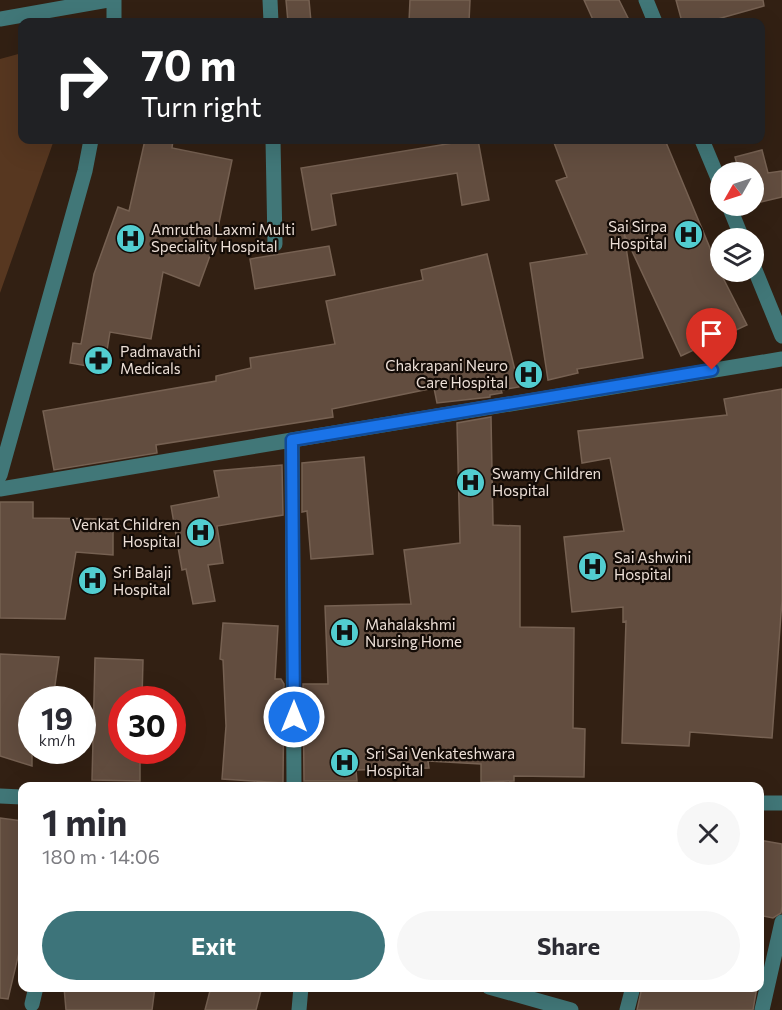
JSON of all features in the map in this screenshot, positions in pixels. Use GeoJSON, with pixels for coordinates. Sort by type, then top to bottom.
{"type":"FeatureCollection","features":[{"type":"Feature","properties":{"kind":"street"},"geometry":{"type":"LineString","coordinates":[[0,19],[108,0]]}},
{"type":"Feature","properties":{"kind":"street"},"geometry":{"type":"LineString","coordinates":[[114,0],[114,18]]}},
{"type":"Feature","properties":{"kind":"street"},"geometry":{"type":"LineString","coordinates":[[270,0],[271,18]]}},
{"type":"Feature","properties":{"kind":"street"},"geometry":{"type":"LineString","coordinates":[[646,0],[653,18]]}},
{"type":"Feature","properties":{"kind":"street"},"geometry":{"type":"LineString","coordinates":[[0,475],[85,171],[90,144]]}},
{"type":"Feature","properties":{"kind":"street"},"geometry":{"type":"LineString","coordinates":[[273,144],[275,244]]}},
{"type":"Feature","properties":{"kind":"street"},"geometry":{"type":"LineString","coordinates":[[704,144],[711,162]]}},
{"type":"Feature","properties":{"kind":"street"},"geometry":{"type":"LineString","coordinates":[[760,282],[782,336]]}},
{"type":"Feature","properties":{"kind":"street"},"geometry":{"type":"LineString","coordinates":[[0,489],[782,359]]}},
{"type":"Feature","properties":{"kind":"street"},"geometry":{"type":"LineString","coordinates":[[292,440],[294,782]]}},
{"type":"Feature","properties":{"kind":"street"},"geometry":{"type":"LineString","coordinates":[[0,796],[18,797]]}},
{"type":"Feature","properties":{"kind":"street"},"geometry":{"type":"LineString","coordinates":[[764,802],[782,803]]}},
{"type":"Feature","properties":{"kind":"street"},"geometry":{"type":"LineString","coordinates":[[762,1010],[782,922]]}},
{"type":"Feature","properties":{"kind":"street"},"geometry":{"type":"LineString","coordinates":[[32,1004],[35,992]]}},
{"type":"Feature","properties":{"kind":"street"},"geometry":{"type":"LineString","coordinates":[[299,1010],[301,992]]}},
{"type":"Feature","properties":{"kind":"street"},"geometry":{"type":"LineString","coordinates":[[507,992],[571,1010]]}},
{"type":"Feature","properties":{"kind":"street"},"geometry":{"type":"LineString","coordinates":[[627,1010],[632,992]]}},
{"type":"Feature","properties":{"kind":"shaded area"},"geometry":{"type":"Polygon","coordinates":[[[18,54],[18,144],[53,144],[0,293],[0,59],[18,54]]]}},
{"type":"Feature","properties":{"kind":"building"},"geometry":{"type":"Polygon","coordinates":[[[286,0],[309,0],[311,18],[288,18],[286,0]]]}},
{"type":"Feature","properties":{"kind":"building"},"geometry":{"type":"Polygon","coordinates":[[[410,0],[470,0],[469,18],[409,18],[410,0]]]}},
{"type":"Feature","properties":{"kind":"building"},"geometry":{"type":"Polygon","coordinates":[[[584,0],[619,0],[628,18],[592,18],[584,0]]]}},
{"type":"Feature","properties":{"kind":"building"},"geometry":{"type":"Polygon","coordinates":[[[676,0],[763,0],[764,6],[721,18],[681,18],[676,0]]]}},
{"type":"Feature","properties":{"kind":"building"},"geometry":{"type":"Polygon","coordinates":[[[144,144],[172,144],[172,148],[232,160],[215,242],[199,286],[163,272],[151,339],[110,332],[104,369],[70,363],[73,343],[81,344],[94,274],[118,207],[129,211],[144,144]]]}},
{"type":"Feature","properties":{"kind":"building"},"geometry":{"type":"Polygon","coordinates":[[[447,144],[479,144],[489,200],[462,205],[457,173],[331,194],[336,225],[312,230],[301,168],[447,144]]]}},
{"type":"Feature","properties":{"kind":"building"},"geometry":{"type":"Polygon","coordinates":[[[555,144],[667,144],[710,248],[710,282],[725,282],[747,325],[681,356],[624,234],[643,358],[577,369],[578,373],[548,380],[530,263],[587,254],[556,181],[567,177],[555,144]]]}},
{"type":"Feature","properties":{"kind":"building"},"geometry":{"type":"Polygon","coordinates":[[[762,150],[768,173],[782,171],[782,197],[764,201],[764,162],[736,162],[735,157],[762,150]]]}},
{"type":"Feature","properties":{"kind":"building"},"geometry":{"type":"Polygon","coordinates":[[[329,246],[335,275],[255,289],[250,259],[329,246]]]}},
{"type":"Feature","properties":{"kind":"building"},"geometry":{"type":"Polygon","coordinates":[[[487,254],[519,387],[501,390],[502,393],[490,395],[490,397],[437,403],[434,388],[332,409],[333,417],[156,445],[157,453],[54,470],[43,411],[216,381],[216,376],[251,368],[250,358],[335,344],[326,301],[423,280],[421,270],[487,254]]]}},
{"type":"Feature","properties":{"kind":"building"},"geometry":{"type":"Polygon","coordinates":[[[782,389],[782,600],[772,738],[690,732],[689,746],[622,743],[626,621],[623,622],[623,607],[572,612],[564,537],[624,531],[610,458],[582,463],[578,431],[727,415],[724,399],[782,389]]]}},
{"type":"Feature","properties":{"kind":"building"},"geometry":{"type":"Polygon","coordinates":[[[491,417],[493,525],[520,526],[520,627],[574,628],[573,728],[585,729],[584,777],[514,776],[514,781],[481,782],[481,764],[428,761],[429,768],[356,770],[357,781],[304,781],[303,684],[328,684],[325,606],[411,604],[404,550],[460,543],[457,423],[491,417]]]}},
{"type":"Feature","properties":{"kind":"building"},"geometry":{"type":"Polygon","coordinates":[[[364,457],[373,554],[311,559],[307,511],[302,512],[302,463],[364,457]]]}},
{"type":"Feature","properties":{"kind":"building"},"geometry":{"type":"Polygon","coordinates":[[[282,465],[283,515],[217,526],[223,563],[208,565],[215,601],[193,604],[186,569],[182,570],[171,506],[219,497],[214,471],[282,465]]]}},
{"type":"Feature","properties":{"kind":"building"},"geometry":{"type":"Polygon","coordinates":[[[0,502],[33,502],[33,518],[113,519],[113,555],[76,552],[65,619],[0,618],[0,502]]]}},
{"type":"Feature","properties":{"kind":"building"},"geometry":{"type":"Polygon","coordinates":[[[223,623],[278,626],[275,679],[281,679],[284,684],[283,782],[222,779],[226,726],[223,660],[220,659],[223,623]]]}},
{"type":"Feature","properties":{"kind":"building"},"geometry":{"type":"Polygon","coordinates":[[[0,654],[59,657],[55,686],[18,686],[18,762],[0,756],[0,654]]]}},
{"type":"Feature","properties":{"kind":"building"},"geometry":{"type":"Polygon","coordinates":[[[95,658],[143,660],[142,686],[108,686],[108,764],[140,764],[140,781],[92,780],[92,764],[96,764],[95,658]]]}},
{"type":"Feature","properties":{"kind":"building"},"geometry":{"type":"Polygon","coordinates":[[[0,818],[18,820],[18,957],[8,999],[0,998],[0,818]]]}},
{"type":"Feature","properties":{"kind":"building"},"geometry":{"type":"Polygon","coordinates":[[[764,841],[782,844],[782,906],[781,913],[773,918],[764,916],[764,841]]]}},
{"type":"Feature","properties":{"kind":"building"},"geometry":{"type":"Polygon","coordinates":[[[64,992],[154,992],[152,1010],[66,1010],[64,992]]]}},
{"type":"Feature","properties":{"kind":"building"},"geometry":{"type":"Polygon","coordinates":[[[210,992],[261,992],[256,1010],[205,1010],[210,992]]]}},
{"type":"Feature","properties":{"kind":"building"},"geometry":{"type":"Polygon","coordinates":[[[641,992],[756,992],[753,1010],[637,1010],[641,992]]]}},
{"type":"Feature","properties":{"kind":"place","name":"Sai Sirpa Hospital"},"geometry":{"type":"Point","coordinates":[688,235]}},
{"type":"Feature","properties":{"kind":"place","name":"Amrutha Laxmi Multi Speciality Hospital"},"geometry":{"type":"Point","coordinates":[130,238]}},
{"type":"Feature","properties":{"kind":"place","name":"Padmavathi Medicals"},"geometry":{"type":"Point","coordinates":[99,360]}},
{"type":"Feature","properties":{"kind":"place","name":"Chakrapani Neuro Care Hospital"},"geometry":{"type":"Point","coordinates":[529,374]}},
{"type":"Feature","properties":{"kind":"place","name":"Swamy Children Hospital"},"geometry":{"type":"Point","coordinates":[471,482]}},
{"type":"Feature","properties":{"kind":"place","name":"Venkat Children Hospital"},"geometry":{"type":"Point","coordinates":[201,533]}},
{"type":"Feature","properties":{"kind":"place","name":"Sai Ashwini Hospital"},"geometry":{"type":"Point","coordinates":[593,566]}},
{"type":"Feature","properties":{"kind":"place","name":"Sri Balaji Hospital"},"geometry":{"type":"Point","coordinates":[92,581]}},
{"type":"Feature","properties":{"kind":"place","name":"Mahalakshmi Nursing Home"},"geometry":{"type":"Point","coordinates":[344,633]}},
{"type":"Feature","properties":{"kind":"place","name":"Sri Sai Venkateshwara Hospital"},"geometry":{"type":"Point","coordinates":[345,762]}},
{"type":"Feature","properties":{"kind":"route"},"geometry":{"type":"LineString","coordinates":[[294,717],[292,440],[712,370]]}}]}
